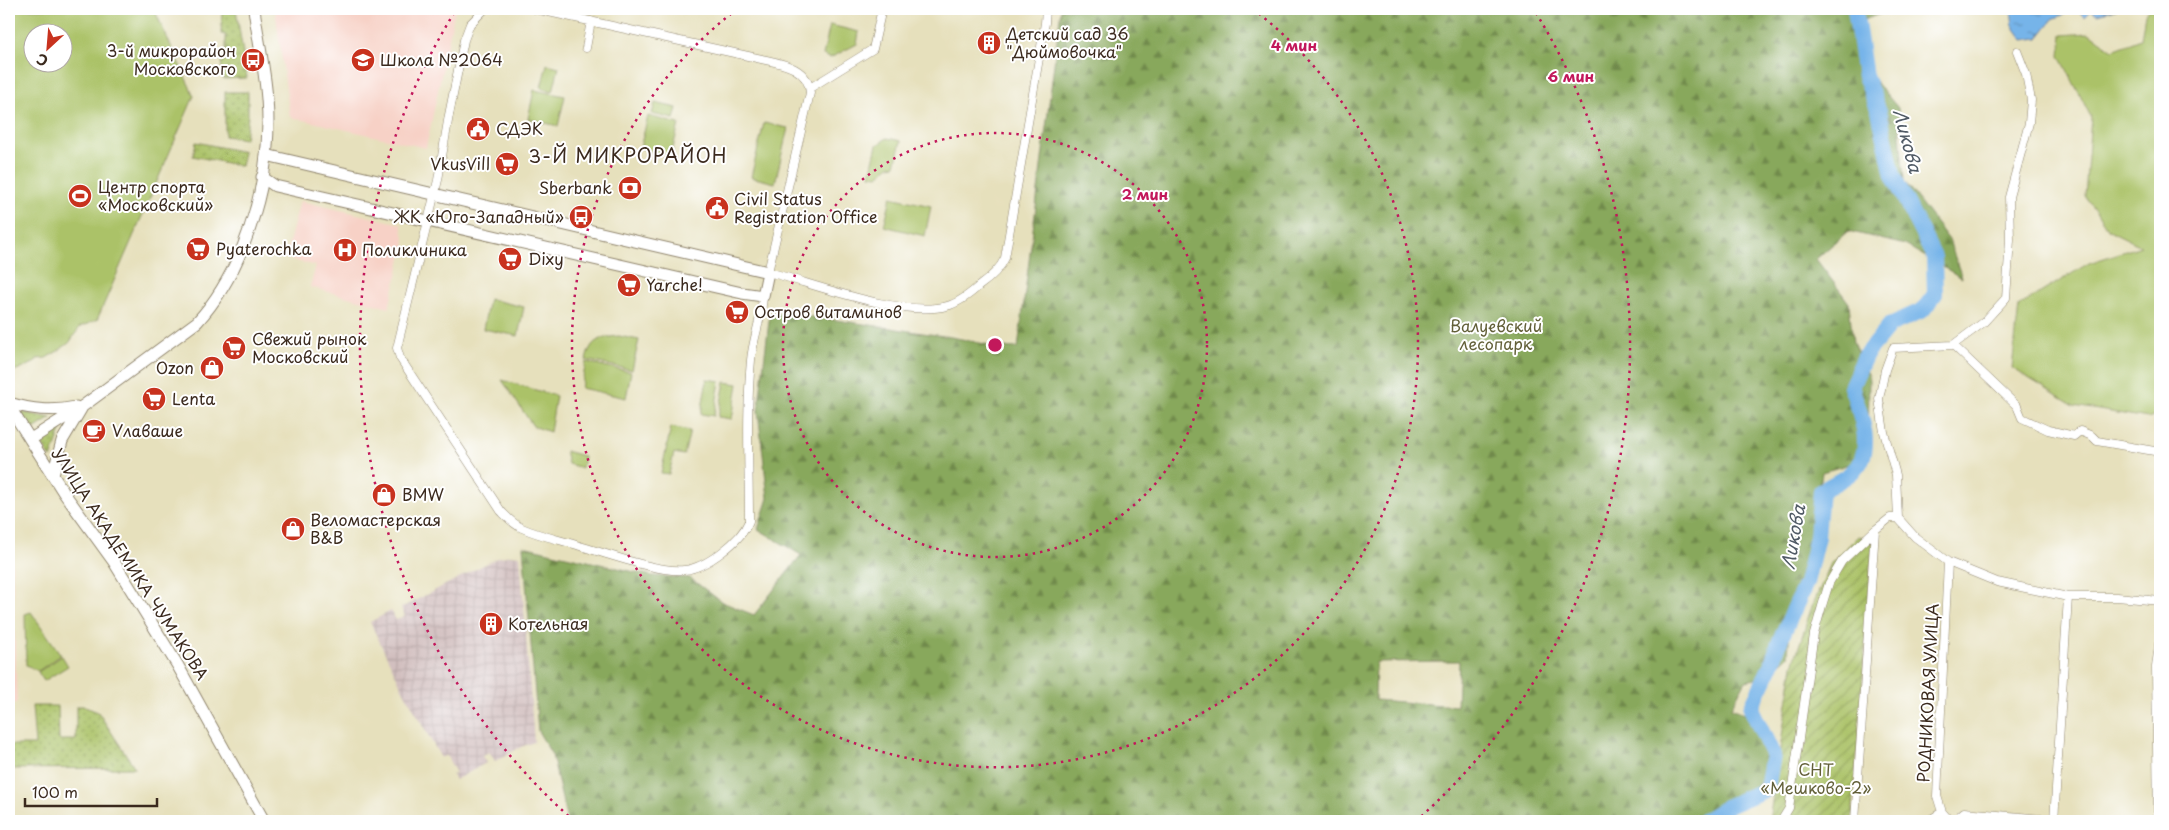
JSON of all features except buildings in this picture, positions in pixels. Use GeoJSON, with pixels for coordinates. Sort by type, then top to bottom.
{"type":"FeatureCollection","features":[{"type":"Feature","properties":{"kind":"street"},"geometry":{"type":"LineString","coordinates":[[31,439],[83,406],[197,322],[211,307],[228,281],[239,259],[249,230],[266,155],[267,104],[254,9]]}},
{"type":"Feature","properties":{"kind":"street"},"geometry":{"type":"LineString","coordinates":[[484,9],[470,24],[464,40],[448,115],[438,180],[401,328],[397,348],[398,353],[493,500],[513,523],[520,528],[662,568],[687,570],[709,561],[742,534],[749,521],[747,405],[752,348],[762,313],[768,272],[810,88],[802,74],[786,64],[535,9]]}},
{"type":"Feature","properties":{"kind":"street"},"geometry":{"type":"LineString","coordinates":[[810,88],[873,49],[881,9]]}},
{"type":"Feature","properties":{"kind":"street"},"geometry":{"type":"LineString","coordinates":[[266,155],[768,272],[838,292],[900,306],[926,309],[947,306],[974,293],[997,270],[1007,253],[1011,216],[1046,9]]}},
{"type":"Feature","properties":{"kind":"street"},"geometry":{"type":"LineString","coordinates":[[586,48],[591,21]]}},
{"type":"Feature","properties":{"kind":"street"},"geometry":{"type":"LineString","coordinates":[[2017,51],[2026,74],[2031,100],[2029,123],[2009,197],[2010,240],[2006,298],[1984,322],[1953,345],[1893,348],[1885,370],[1879,399],[1884,432],[1896,475],[1898,518],[1915,537],[1948,562],[1997,582],[2068,597],[2117,597],[2160,601]]}},
{"type":"Feature","properties":{"kind":"street"},"geometry":{"type":"LineString","coordinates":[[262,177],[275,186],[733,291],[763,296]]}},
{"type":"Feature","properties":{"kind":"street"},"geometry":{"type":"LineString","coordinates":[[1953,345],[2016,406],[2022,418],[2048,430],[2074,436],[2080,431],[2098,441],[2160,452]]}},
{"type":"Feature","properties":{"kind":"street"},"geometry":{"type":"LineString","coordinates":[[9,404],[35,410],[52,411],[83,406]]}},
{"type":"Feature","properties":{"kind":"street","name":"УЛИЦА АКАДЕМИКА ЧУМАКОВА"},"geometry":{"type":"LineString","coordinates":[[9,404],[53,475],[114,562],[178,666],[264,821]]}},
{"type":"Feature","properties":{"kind":"street"},"geometry":{"type":"LineString","coordinates":[[53,475],[62,440],[83,406]]}},
{"type":"Feature","properties":{"kind":"street"},"geometry":{"type":"LineString","coordinates":[[1781,821],[1789,808],[1814,634],[1827,591],[1842,561],[1890,518],[1898,518]]}},
{"type":"Feature","properties":{"kind":"street"},"geometry":{"type":"LineString","coordinates":[[1854,821],[1875,530]]}},
{"type":"Feature","properties":{"kind":"street","name":"РОДНИКОВАЯ УЛИЦА"},"geometry":{"type":"LineString","coordinates":[[1942,812],[1937,796],[1948,562]]}},
{"type":"Feature","properties":{"kind":"street"},"geometry":{"type":"LineString","coordinates":[[1957,821],[1957,818],[1964,812],[2054,821],[2068,597]]}},
{"type":"Feature","properties":{"kind":"street"},"geometry":{"type":"LineString","coordinates":[[2158,821],[2156,667],[2160,637]]}},
{"type":"Feature","properties":{"kind":"street"},"geometry":{"type":"LineString","coordinates":[[1928,821],[1942,812],[1950,821]]}},
{"type":"Feature","properties":{"kind":"shaded area","name":"Школа №2064"},"geometry":{"type":"Polygon","coordinates":[[[275,9],[455,9],[426,148],[290,117],[275,9]]]}},
{"type":"Feature","properties":{"kind":"shaded area","name":"Поликлиника"},"geometry":{"type":"Polygon","coordinates":[[[300,201],[401,224],[405,242],[389,308],[310,287],[316,266],[285,258],[300,201]]]}},
{"type":"Feature","properties":{"kind":"shaded area"},"geometry":{"type":"Polygon","coordinates":[[[9,481],[17,702],[9,706],[9,481]]]}},
{"type":"Feature","properties":{"kind":"shaded area"},"geometry":{"type":"Polygon","coordinates":[[[510,555],[520,556],[534,742],[495,761],[489,752],[482,756],[486,763],[455,780],[452,775],[456,773],[446,755],[441,758],[402,688],[370,622],[391,611],[396,620],[405,616],[401,608],[497,558],[510,555]]]}},
{"type":"Feature","properties":{"kind":"green space","name":"Центр спорта «Московский»"},"geometry":{"type":"Polygon","coordinates":[[[9,9],[154,9],[194,96],[97,320],[80,327],[69,343],[46,358],[37,359],[34,363],[9,373],[9,9]]]}},
{"type":"Feature","properties":{"kind":"green space"},"geometry":{"type":"Polygon","coordinates":[[[222,9],[236,9],[247,78],[223,79],[221,61],[226,60],[226,35],[221,34],[222,9]]]}},
{"type":"Feature","properties":{"kind":"green space","name":"Валуевский лесопарк"},"geometry":{"type":"Polygon","coordinates":[[[1061,9],[1895,9],[1854,23],[1861,64],[1898,108],[1904,181],[1949,240],[1962,278],[1905,245],[1848,231],[1816,259],[1849,303],[1853,343],[1869,376],[1868,459],[1822,472],[1811,555],[1791,612],[1788,656],[1764,677],[1746,681],[1731,708],[1761,719],[1777,760],[1748,796],[1719,821],[567,821],[552,755],[538,731],[523,546],[652,576],[690,578],[722,602],[754,615],[801,555],[758,529],[768,498],[758,411],[770,313],[838,320],[951,337],[993,346],[1018,348],[1061,9]],[[1459,661],[1376,662],[1375,700],[1457,706],[1459,661]]]}},
{"type":"Feature","properties":{"kind":"green space"},"geometry":{"type":"Polygon","coordinates":[[[2149,9],[2160,9],[2160,413],[2148,418],[2074,406],[2012,368],[2019,306],[2089,263],[2141,246],[2109,230],[2085,196],[2091,117],[2060,56],[2062,35],[2089,33],[2113,50],[2141,39],[2145,14],[2149,9]]]}},
{"type":"Feature","properties":{"kind":"green space"},"geometry":{"type":"Polygon","coordinates":[[[830,25],[859,32],[857,44],[830,58],[823,55],[830,25]]]}},
{"type":"Feature","properties":{"kind":"green space"},"geometry":{"type":"Polygon","coordinates":[[[547,64],[559,67],[553,91],[541,88],[547,64]]]}},
{"type":"Feature","properties":{"kind":"green space"},"geometry":{"type":"Polygon","coordinates":[[[534,90],[565,96],[558,126],[528,119],[534,90]]]}},
{"type":"Feature","properties":{"kind":"green space"},"geometry":{"type":"Polygon","coordinates":[[[225,92],[248,92],[248,116],[245,139],[225,136],[225,92]]]}},
{"type":"Feature","properties":{"kind":"green space"},"geometry":{"type":"Polygon","coordinates":[[[655,103],[677,108],[674,119],[652,114],[655,103]]]}},
{"type":"Feature","properties":{"kind":"green space"},"geometry":{"type":"Polygon","coordinates":[[[648,116],[679,124],[671,156],[640,148],[648,116]]]}},
{"type":"Feature","properties":{"kind":"green space"},"geometry":{"type":"Polygon","coordinates":[[[764,123],[788,128],[775,183],[751,177],[764,123]]]}},
{"type":"Feature","properties":{"kind":"green space"},"geometry":{"type":"Polygon","coordinates":[[[887,138],[901,141],[895,165],[889,166],[878,176],[870,175],[877,145],[887,138]]]}},
{"type":"Feature","properties":{"kind":"green space"},"geometry":{"type":"Polygon","coordinates":[[[196,142],[244,152],[241,166],[193,156],[196,142]]]}},
{"type":"Feature","properties":{"kind":"green space"},"geometry":{"type":"Polygon","coordinates":[[[891,197],[931,206],[925,236],[884,226],[891,197]]]}},
{"type":"Feature","properties":{"kind":"green space"},"geometry":{"type":"Polygon","coordinates":[[[489,299],[524,307],[518,336],[483,329],[489,299]]]}},
{"type":"Feature","properties":{"kind":"green space"},"geometry":{"type":"Polygon","coordinates":[[[619,336],[639,340],[632,370],[586,360],[590,348],[597,341],[619,336]]]}},
{"type":"Feature","properties":{"kind":"green space"},"geometry":{"type":"Polygon","coordinates":[[[586,362],[631,372],[626,398],[581,388],[586,362]]]}},
{"type":"Feature","properties":{"kind":"green space"},"geometry":{"type":"Polygon","coordinates":[[[707,379],[720,381],[714,416],[701,414],[707,379]]]}},
{"type":"Feature","properties":{"kind":"green space"},"geometry":{"type":"Polygon","coordinates":[[[502,380],[556,396],[550,432],[533,426],[502,380]]]}},
{"type":"Feature","properties":{"kind":"green space"},"geometry":{"type":"Polygon","coordinates":[[[725,382],[738,384],[732,419],[718,417],[725,382]]]}},
{"type":"Feature","properties":{"kind":"green space"},"geometry":{"type":"Polygon","coordinates":[[[20,412],[51,418],[32,430],[20,412]]]}},
{"type":"Feature","properties":{"kind":"green space"},"geometry":{"type":"Polygon","coordinates":[[[671,427],[690,431],[684,455],[674,453],[669,474],[661,473],[671,427]]]}},
{"type":"Feature","properties":{"kind":"green space"},"geometry":{"type":"Polygon","coordinates":[[[62,428],[51,458],[41,443],[62,428]]]}},
{"type":"Feature","properties":{"kind":"green space"},"geometry":{"type":"Polygon","coordinates":[[[565,451],[584,456],[582,468],[568,464],[565,451]]]}},
{"type":"Feature","properties":{"kind":"green space","name":"СНТ «Мешково-2»"},"geometry":{"type":"Polygon","coordinates":[[[1858,536],[1873,541],[1852,821],[1769,821],[1793,665],[1811,609],[1831,563],[1858,536]]]}},
{"type":"Feature","properties":{"kind":"green space"},"geometry":{"type":"Polygon","coordinates":[[[31,612],[61,655],[38,671],[26,665],[25,614],[31,612]]]}},
{"type":"Feature","properties":{"kind":"green space"},"geometry":{"type":"Polygon","coordinates":[[[62,656],[68,666],[44,681],[38,672],[62,656]]]}},
{"type":"Feature","properties":{"kind":"green space"},"geometry":{"type":"Polygon","coordinates":[[[32,706],[58,706],[59,740],[76,740],[76,706],[83,706],[98,712],[135,768],[9,769],[9,745],[35,745],[32,706]]]}},
{"type":"Feature","properties":{"kind":"water"},"geometry":{"type":"Polygon","coordinates":[[[2011,9],[2077,9],[2053,19],[2038,38],[2023,40],[2013,26],[2011,9]]]}},
{"type":"Feature","properties":{"kind":"water"},"geometry":{"type":"Polygon","coordinates":[[[2077,9],[2116,9],[2097,14],[2091,10],[2084,17],[2077,9]]]}},
{"type":"Feature","properties":{"kind":"waterway","name":"Ликова"},"geometry":{"type":"LineString","coordinates":[[1704,821],[1728,806],[1767,789],[1773,755],[1751,708],[1806,583],[1817,537],[1821,491],[1852,472],[1860,464],[1864,454],[1865,443],[1862,420],[1851,387],[1866,354],[1890,325],[1923,310],[1935,294],[1934,257],[1893,175],[1879,111],[1865,76],[1855,9]]}},
{"type":"Feature","properties":{"kind":"place","name":"Детский сад 36 \"Дюймовочка\""},"geometry":{"type":"Point","coordinates":[989,43]}},
{"type":"Feature","properties":{"kind":"place","name":"3-й микрорайон Московского"},"geometry":{"type":"Point","coordinates":[253,60]}},
{"type":"Feature","properties":{"kind":"place","name":"Школа №2064"},"geometry":{"type":"Point","coordinates":[363,60]}},
{"type":"Feature","properties":{"kind":"place","name":"СДЭК"},"geometry":{"type":"Point","coordinates":[478,129]}},
{"type":"Feature","properties":{"kind":"place","name":"VkusVill"},"geometry":{"type":"Point","coordinates":[507,164]}},
{"type":"Feature","properties":{"kind":"place","name":"Sberbank"},"geometry":{"type":"Point","coordinates":[630,188]}},
{"type":"Feature","properties":{"kind":"place","name":"Центр спорта «Московский»"},"geometry":{"type":"Point","coordinates":[80,196]}},
{"type":"Feature","properties":{"kind":"place","name":"Civil Status Registration Office"},"geometry":{"type":"Point","coordinates":[717,208]}},
{"type":"Feature","properties":{"kind":"place","name":"ЖК «Юго-Западный»"},"geometry":{"type":"Point","coordinates":[581,217]}},
{"type":"Feature","properties":{"kind":"place","name":"Pyaterochka"},"geometry":{"type":"Point","coordinates":[198,249]}},
{"type":"Feature","properties":{"kind":"place","name":"Поликлиника"},"geometry":{"type":"Point","coordinates":[345,250]}},
{"type":"Feature","properties":{"kind":"place","name":"Dixy"},"geometry":{"type":"Point","coordinates":[510,259]}},
{"type":"Feature","properties":{"kind":"place","name":"Yarche!"},"geometry":{"type":"Point","coordinates":[629,285]}},
{"type":"Feature","properties":{"kind":"place","name":"Остров витаминов"},"geometry":{"type":"Point","coordinates":[737,312]}},
{"type":"Feature","properties":{"kind":"place","name":"Свежий рынок Московский"},"geometry":{"type":"Point","coordinates":[234,348]}},
{"type":"Feature","properties":{"kind":"place","name":"Ozon"},"geometry":{"type":"Point","coordinates":[212,368]}},
{"type":"Feature","properties":{"kind":"place","name":"Lenta"},"geometry":{"type":"Point","coordinates":[154,399]}},
{"type":"Feature","properties":{"kind":"place","name":"Vлаваше"},"geometry":{"type":"Point","coordinates":[94,431]}},
{"type":"Feature","properties":{"kind":"place","name":"BMW"},"geometry":{"type":"Point","coordinates":[384,495]}},
{"type":"Feature","properties":{"kind":"place","name":"Веломастерская B&B"},"geometry":{"type":"Point","coordinates":[293,529]}},
{"type":"Feature","properties":{"kind":"place","name":"Котельная"},"geometry":{"type":"Point","coordinates":[491,624]}},
{"type":"Feature","properties":{"kind":"district","name":"3-Й МИКРОРАЙОН"},"geometry":{"type":"Point","coordinates":[628,156]}}]}
